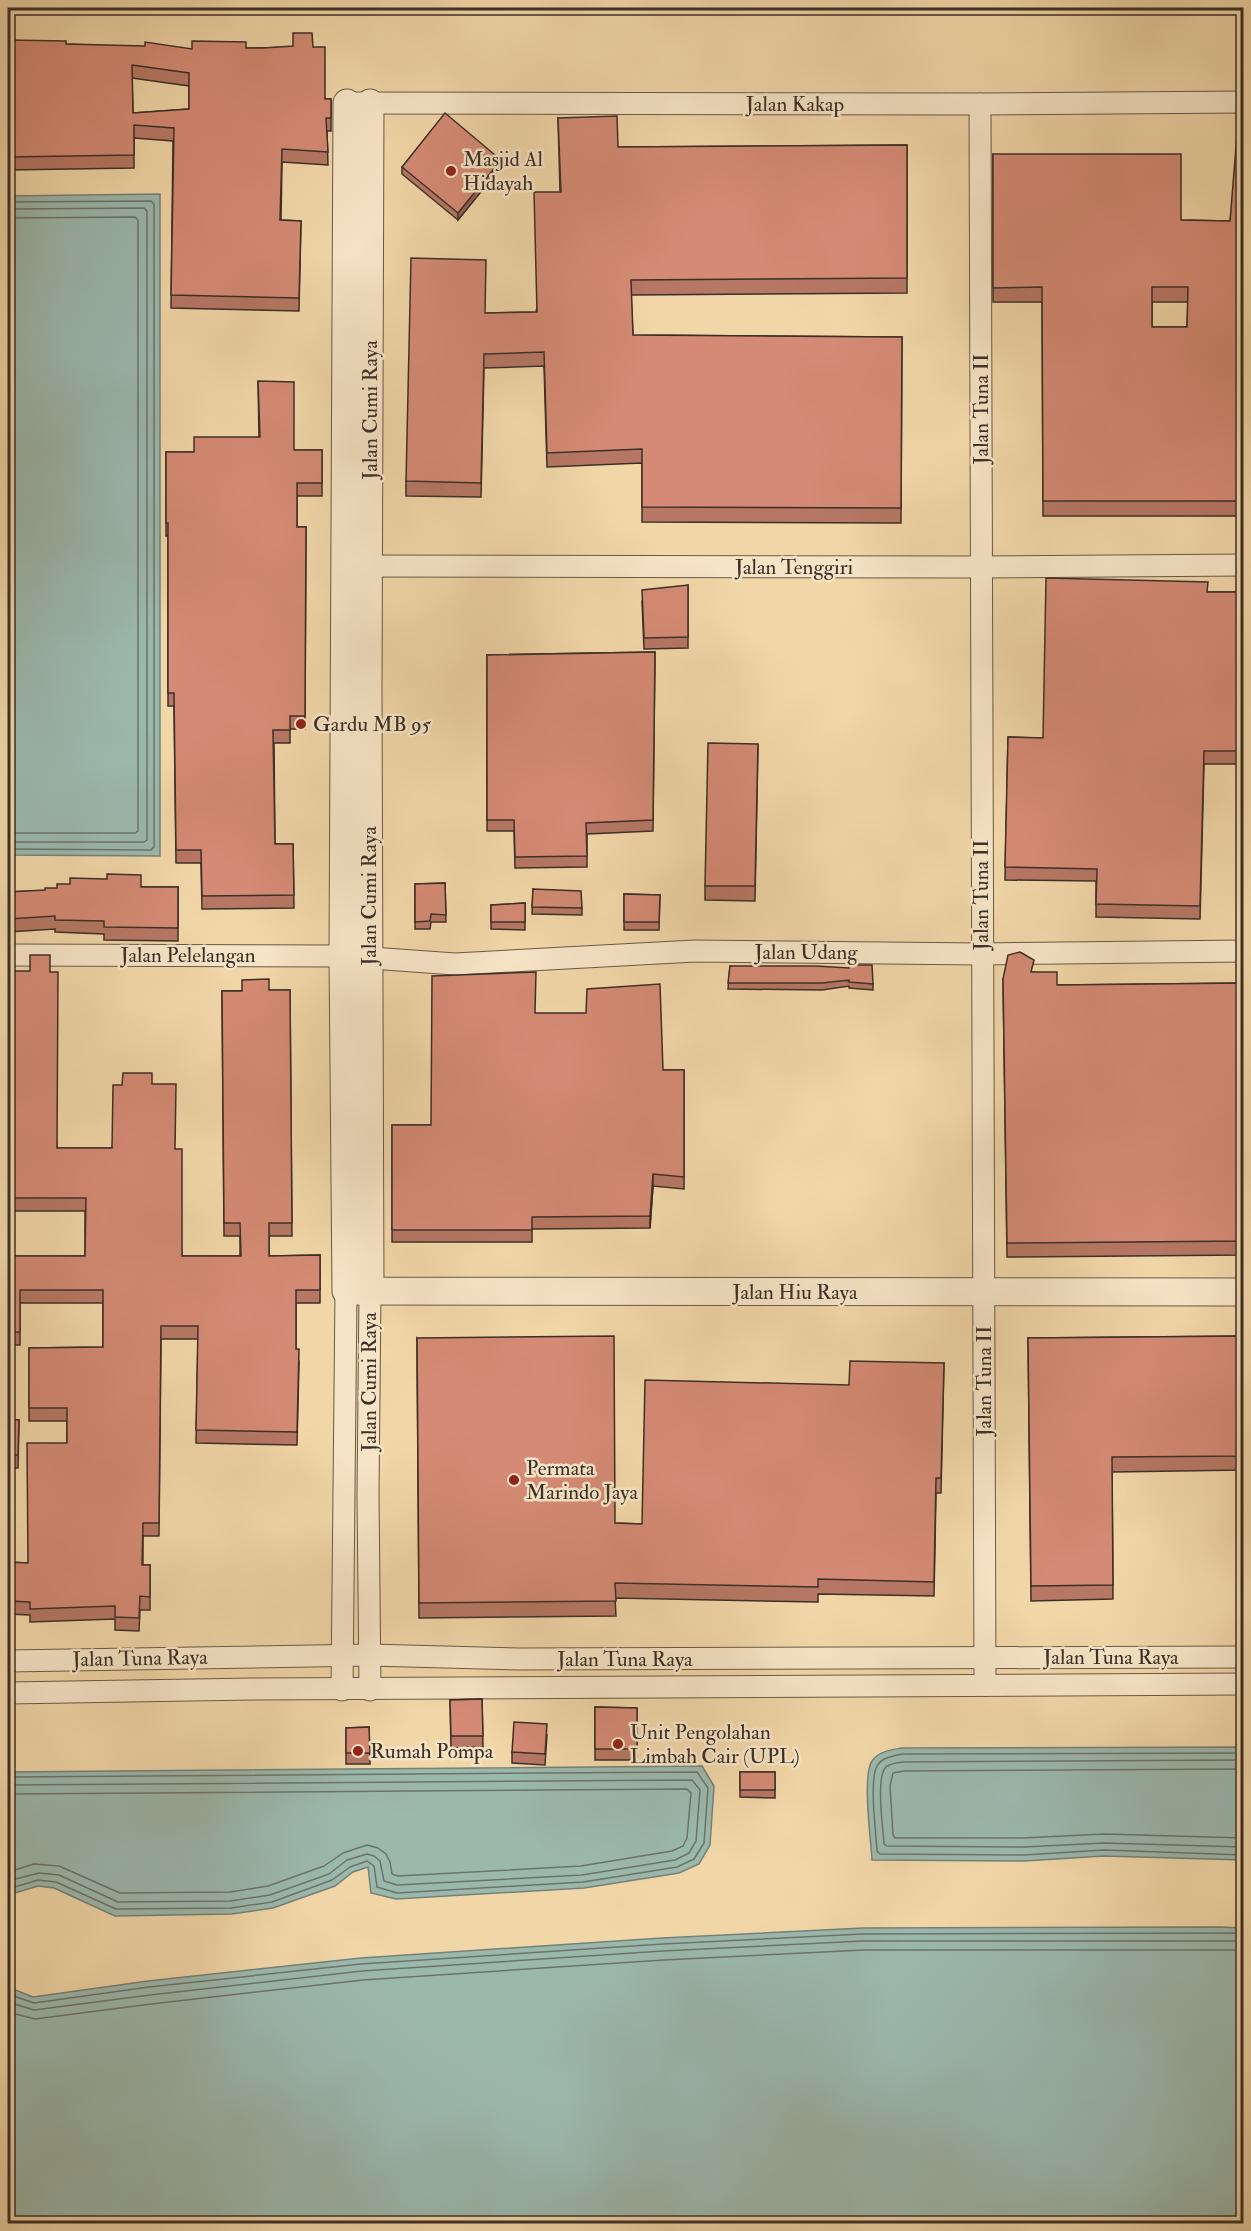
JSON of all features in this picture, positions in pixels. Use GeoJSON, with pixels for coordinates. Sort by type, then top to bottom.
{"type":"FeatureCollection","features":[{"type":"Feature","properties":{"kind":"street","name":"Jalan Kakap"},"geometry":{"type":"LineString","coordinates":[[358,103],[1244,102]]}},
{"type":"Feature","properties":{"kind":"street","name":"Jalan Cumi Raya"},"geometry":{"type":"LineString","coordinates":[[358,103],[356,791],[342,956],[357,1080],[358,1291],[369,1527],[370,1690]]}},
{"type":"Feature","properties":{"kind":"street","name":"Jalan Tuna II"},"geometry":{"type":"LineString","coordinates":[[980,104],[985,1685]]}},
{"type":"Feature","properties":{"kind":"street","name":"Jalan Tenggiri"},"geometry":{"type":"LineString","coordinates":[[357,566],[1244,565]]}},
{"type":"Feature","properties":{"kind":"street","name":"Jalan Cumi Raya"},"geometry":{"type":"LineString","coordinates":[[356,791],[369,957],[357,1080]]}},
{"type":"Feature","properties":{"kind":"street","name":"Jalan Udang"},"geometry":{"type":"LineString","coordinates":[[369,957],[455,964],[695,951],[981,954],[1244,951]]}},
{"type":"Feature","properties":{"kind":"street","name":"Jalan Pelelangan"},"geometry":{"type":"LineString","coordinates":[[8,955],[369,957]]}},
{"type":"Feature","properties":{"kind":"street","name":"Jalan Cumi Raya"},"geometry":{"type":"LineString","coordinates":[[342,1689],[343,1527],[358,1291]]}},
{"type":"Feature","properties":{"kind":"street","name":"Jalan Hiu Raya"},"geometry":{"type":"LineString","coordinates":[[358,1291],[1244,1292]]}},
{"type":"Feature","properties":{"kind":"street"},"geometry":{"type":"LineString","coordinates":[[343,1527],[369,1527]]}},
{"type":"Feature","properties":{"kind":"street","name":"Jalan Tuna Raya"},"geometry":{"type":"LineString","coordinates":[[8,1661],[370,1655],[518,1659],[1244,1657]]}},
{"type":"Feature","properties":{"kind":"street"},"geometry":{"type":"LineString","coordinates":[[149,1658],[149,1691]]}},
{"type":"Feature","properties":{"kind":"street"},"geometry":{"type":"LineString","coordinates":[[740,1658],[741,1687]]}},
{"type":"Feature","properties":{"kind":"street"},"geometry":{"type":"LineString","coordinates":[[518,1659],[518,1689]]}},
{"type":"Feature","properties":{"kind":"street","name":"Jalan Tuna Raya"},"geometry":{"type":"LineString","coordinates":[[8,1693],[1244,1684]]}},
{"type":"Feature","properties":{"kind":"water"},"geometry":{"type":"Polygon","coordinates":[[[160,194],[160,856],[8,855],[8,196],[160,194]]]}},
{"type":"Feature","properties":{"kind":"water"},"geometry":{"type":"Polygon","coordinates":[[[1243,1747],[1243,1860],[1104,1856],[1024,1861],[872,1860],[868,1809],[869,1769],[872,1761],[878,1755],[886,1752],[902,1748],[1243,1747]]]}},
{"type":"Feature","properties":{"kind":"water"},"geometry":{"type":"Polygon","coordinates":[[[702,1766],[714,1786],[710,1845],[699,1864],[679,1873],[584,1888],[396,1899],[371,1893],[368,1867],[353,1872],[335,1886],[273,1908],[232,1914],[115,1916],[54,1888],[38,1886],[8,1895],[8,1772],[702,1766]]]}},
{"type":"Feature","properties":{"kind":"water"},"geometry":{"type":"Polygon","coordinates":[[[863,1928],[1243,1928],[1243,2223],[8,2223],[8,1987],[33,1997],[148,1981],[361,1958],[662,1938],[863,1928]]]}},
{"type":"Feature","properties":{"kind":"building"},"geometry":{"type":"Polygon","coordinates":[[[293,33],[312,33],[313,47],[325,47],[325,99],[331,99],[331,118],[326,118],[328,152],[282,149],[280,220],[301,221],[299,298],[171,295],[174,128],[134,125],[134,155],[8,157],[8,40],[145,46],[145,42],[192,49],[192,41],[246,42],[246,48],[293,46],[293,33]],[[132,65],[133,113],[189,109],[189,73],[132,65]]]}},
{"type":"Feature","properties":{"kind":"building","name":"Masjid Al Hidayah"},"geometry":{"type":"Polygon","coordinates":[[[445,113],[501,160],[458,213],[402,167],[445,113]]]}},
{"type":"Feature","properties":{"kind":"building"},"geometry":{"type":"Polygon","coordinates":[[[617,116],[618,147],[907,145],[907,278],[631,280],[633,335],[902,337],[901,508],[642,507],[642,449],[547,453],[544,352],[484,354],[481,483],[406,481],[411,258],[486,260],[485,313],[537,312],[534,192],[561,192],[558,118],[617,116]]]}},
{"type":"Feature","properties":{"kind":"building"},"geometry":{"type":"Polygon","coordinates":[[[1244,134],[1244,501],[1043,501],[1042,287],[993,288],[993,154],[1181,154],[1181,220],[1230,221],[1237,135],[1244,134]],[[1152,287],[1152,327],[1187,327],[1188,287],[1152,287]]]}},
{"type":"Feature","properties":{"kind":"building"},"geometry":{"type":"Polygon","coordinates":[[[258,381],[294,382],[294,450],[322,450],[322,483],[297,483],[297,527],[306,527],[305,716],[290,716],[290,730],[273,730],[275,844],[293,844],[294,895],[202,896],[201,850],[176,850],[174,693],[168,693],[166,452],[194,452],[194,437],[260,437],[258,381]]]}},
{"type":"Feature","properties":{"kind":"building"},"geometry":{"type":"Polygon","coordinates":[[[1046,578],[1208,582],[1207,592],[1244,592],[1244,751],[1204,751],[1200,906],[1096,904],[1097,869],[1005,867],[1008,737],[1043,738],[1046,578]]]}},
{"type":"Feature","properties":{"kind":"building"},"geometry":{"type":"Polygon","coordinates":[[[688,585],[688,637],[644,638],[642,590],[688,585]]]}},
{"type":"Feature","properties":{"kind":"building"},"geometry":{"type":"Polygon","coordinates":[[[655,652],[653,820],[586,823],[587,856],[515,857],[514,820],[487,820],[487,655],[655,652]]]}},
{"type":"Feature","properties":{"kind":"building"},"geometry":{"type":"Polygon","coordinates":[[[708,743],[758,744],[755,886],[705,886],[708,743]]]}},
{"type":"Feature","properties":{"kind":"building"},"geometry":{"type":"Polygon","coordinates":[[[107,874],[141,875],[141,887],[178,887],[178,928],[104,927],[104,921],[55,920],[55,916],[8,919],[8,892],[57,888],[57,884],[70,884],[70,878],[107,879],[107,874]]]}},
{"type":"Feature","properties":{"kind":"building"},"geometry":{"type":"Polygon","coordinates":[[[445,883],[446,915],[431,914],[430,921],[415,922],[415,884],[445,883]]]}},
{"type":"Feature","properties":{"kind":"building"},"geometry":{"type":"Polygon","coordinates":[[[533,889],[581,891],[582,908],[532,907],[533,889]]]}},
{"type":"Feature","properties":{"kind":"building"},"geometry":{"type":"Polygon","coordinates":[[[624,894],[660,895],[659,922],[624,922],[624,894]]]}},
{"type":"Feature","properties":{"kind":"building"},"geometry":{"type":"Polygon","coordinates":[[[525,903],[525,922],[491,922],[491,905],[525,903]]]}},
{"type":"Feature","properties":{"kind":"building"},"geometry":{"type":"Polygon","coordinates":[[[1020,952],[1034,960],[1031,972],[1057,972],[1057,985],[1244,983],[1244,1241],[1007,1243],[1003,979],[1008,955],[1020,952]]]}},
{"type":"Feature","properties":{"kind":"building"},"geometry":{"type":"Polygon","coordinates":[[[30,955],[50,955],[50,972],[58,972],[57,1148],[112,1148],[113,1085],[122,1085],[123,1073],[152,1073],[152,1084],[176,1084],[175,1149],[182,1149],[182,1256],[241,1256],[240,1223],[224,1223],[222,991],[242,991],[242,980],[269,979],[269,990],[290,990],[292,1223],[269,1223],[269,1256],[320,1255],[320,1290],[296,1290],[296,1349],[299,1349],[297,1432],[196,1430],[198,1326],[161,1326],[159,1523],[143,1523],[142,1565],[150,1565],[150,1597],[140,1596],[139,1618],[115,1617],[115,1606],[30,1609],[30,1602],[8,1601],[8,1562],[28,1563],[27,1443],[67,1443],[67,1408],[29,1408],[29,1348],[103,1347],[103,1290],[20,1290],[20,1332],[8,1332],[8,1256],[85,1256],[86,1198],[8,1198],[8,986],[14,986],[14,971],[30,971],[30,955]]]}},
{"type":"Feature","properties":{"kind":"building"},"geometry":{"type":"Polygon","coordinates":[[[849,965],[872,965],[873,984],[849,982],[849,980],[822,983],[728,983],[730,966],[849,968],[849,965]]]}},
{"type":"Feature","properties":{"kind":"building"},"geometry":{"type":"Polygon","coordinates":[[[536,972],[535,1013],[586,1013],[587,989],[660,984],[663,1070],[684,1070],[684,1177],[653,1174],[650,1216],[532,1217],[532,1230],[392,1230],[392,1125],[431,1125],[432,976],[536,972]]]}},
{"type":"Feature","properties":{"kind":"building"},"geometry":{"type":"Polygon","coordinates":[[[614,1336],[615,1523],[642,1524],[645,1380],[849,1385],[850,1361],[944,1363],[941,1478],[936,1478],[934,1582],[818,1579],[818,1587],[615,1583],[616,1601],[419,1603],[417,1338],[614,1336]]]}},
{"type":"Feature","properties":{"kind":"building"},"geometry":{"type":"Polygon","coordinates":[[[1244,1336],[1244,1456],[1112,1457],[1113,1585],[1031,1586],[1028,1338],[1244,1336]]]}},
{"type":"Feature","properties":{"kind":"building"},"geometry":{"type":"Polygon","coordinates":[[[8,1419],[19,1420],[18,1455],[8,1455],[8,1419]]]}},
{"type":"Feature","properties":{"kind":"building"},"geometry":{"type":"Polygon","coordinates":[[[482,1699],[483,1736],[451,1736],[450,1700],[482,1699]]]}},
{"type":"Feature","properties":{"kind":"building"},"geometry":{"type":"Polygon","coordinates":[[[595,1707],[637,1708],[637,1749],[595,1749],[595,1707]]]}},
{"type":"Feature","properties":{"kind":"building"},"geometry":{"type":"Polygon","coordinates":[[[514,1722],[547,1724],[545,1754],[512,1752],[514,1722]]]}},
{"type":"Feature","properties":{"kind":"building"},"geometry":{"type":"Polygon","coordinates":[[[369,1727],[370,1753],[346,1753],[346,1728],[369,1727]]]}},
{"type":"Feature","properties":{"kind":"building"},"geometry":{"type":"Polygon","coordinates":[[[740,1772],[775,1772],[775,1790],[740,1790],[740,1772]]]}},
{"type":"Feature","properties":{"kind":"place","name":"Masjid Al Hidayah"},"geometry":{"type":"Point","coordinates":[451,171]}},
{"type":"Feature","properties":{"kind":"place","name":"Gardu MB 95"},"geometry":{"type":"Point","coordinates":[301,724]}},
{"type":"Feature","properties":{"kind":"place","name":"Permata Marindo Jaya"},"geometry":{"type":"Point","coordinates":[514,1480]}},
{"type":"Feature","properties":{"kind":"place","name":"Unit Pengolahan Limbah Cair (UPL)"},"geometry":{"type":"Point","coordinates":[618,1744]}},
{"type":"Feature","properties":{"kind":"place","name":"Rumah Pompa"},"geometry":{"type":"Point","coordinates":[358,1751]}}]}
